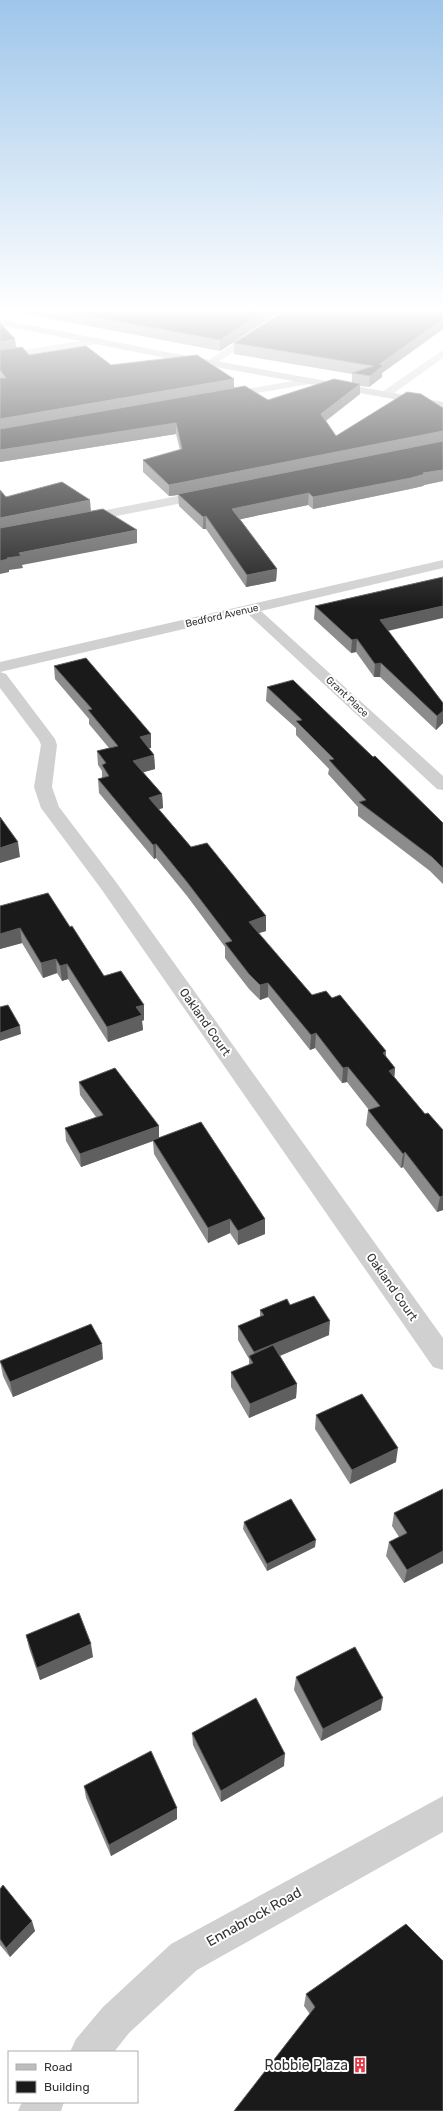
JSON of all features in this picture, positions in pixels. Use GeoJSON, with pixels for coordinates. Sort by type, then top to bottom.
{"type":"FeatureCollection","features":[{"type":"Feature","properties":{"kind":"street"},"geometry":{"type":"LineString","coordinates":[[70,522],[218,492]]}},
{"type":"Feature","properties":{"kind":"street","name":"Bedford Avenue"},"geometry":{"type":"LineString","coordinates":[[0,667],[443,564]]}},
{"type":"Feature","properties":{"kind":"street","name":"Grant Place"},"geometry":{"type":"LineString","coordinates":[[251,609],[443,785]]}},
{"type":"Feature","properties":{"kind":"street","name":"Oakland Court"},"geometry":{"type":"LineString","coordinates":[[0,677],[47,739],[49,745],[43,787],[50,808],[109,886],[443,1359]]}},
{"type":"Feature","properties":{"kind":"street","name":"Ennabrock Road"},"geometry":{"type":"LineString","coordinates":[[90,2051],[116,2020],[184,1956],[443,1813]]}},
{"type":"Feature","properties":{"kind":"street"},"geometry":{"type":"LineString","coordinates":[[38,2111],[45,2103]]}},
{"type":"Feature","properties":{"kind":"building"},"geometry":{"type":"Polygon","coordinates":[[[0,411],[50,411],[0,419],[0,411]]]}},
{"type":"Feature","properties":{"kind":"building"},"geometry":{"type":"Polygon","coordinates":[[[105,411],[326,411],[321,414],[336,436],[377,411],[443,411],[443,431],[169,485],[143,460],[182,449],[176,423],[0,450],[0,429],[105,411]]]}},
{"type":"Feature","properties":{"kind":"building"},"geometry":{"type":"Polygon","coordinates":[[[443,441],[443,470],[423,473],[425,474],[411,478],[313,497],[309,493],[232,509],[277,569],[247,575],[206,516],[203,517],[178,494],[443,441]]]}},
{"type":"Feature","properties":{"kind":"building"},"geometry":{"type":"Polygon","coordinates":[[[62,482],[90,500],[0,518],[0,490],[6,497],[62,482]]]}},
{"type":"Feature","properties":{"kind":"building"},"geometry":{"type":"Polygon","coordinates":[[[103,509],[137,530],[19,553],[21,556],[7,558],[8,559],[0,561],[0,528],[103,509]]]}},
{"type":"Feature","properties":{"kind":"building"},"geometry":{"type":"Polygon","coordinates":[[[443,577],[443,606],[380,620],[443,703],[443,711],[437,716],[381,663],[375,664],[357,639],[352,640],[315,606],[443,577]]]}},
{"type":"Feature","properties":{"kind":"building"},"geometry":{"type":"Polygon","coordinates":[[[86,658],[151,734],[140,737],[154,755],[133,761],[162,794],[149,798],[191,847],[207,843],[266,916],[249,922],[312,995],[326,991],[332,998],[340,995],[386,1051],[383,1053],[395,1068],[389,1071],[425,1114],[428,1113],[443,1130],[443,1196],[440,1197],[405,1152],[403,1154],[368,1110],[380,1106],[348,1067],[343,1068],[316,1033],[311,1035],[268,983],[260,985],[249,974],[225,943],[232,941],[187,882],[156,844],[153,845],[98,779],[109,776],[102,765],[106,763],[97,751],[118,746],[88,710],[92,709],[54,666],[86,658]]]}},
{"type":"Feature","properties":{"kind":"building"},"geometry":{"type":"Polygon","coordinates":[[[293,680],[373,757],[375,756],[443,823],[443,868],[432,857],[359,802],[366,800],[329,760],[334,759],[296,721],[302,720],[267,687],[293,680]]]}},
{"type":"Feature","properties":{"kind":"building"},"geometry":{"type":"Polygon","coordinates":[[[0,817],[18,842],[0,848],[0,817]]]}},
{"type":"Feature","properties":{"kind":"building"},"geometry":{"type":"Polygon","coordinates":[[[48,893],[70,927],[72,926],[104,976],[121,971],[144,1005],[136,1007],[142,1015],[107,1027],[67,964],[60,966],[56,959],[41,963],[20,928],[0,934],[0,906],[48,893]]]}},
{"type":"Feature","properties":{"kind":"building"},"geometry":{"type":"Polygon","coordinates":[[[8,1005],[20,1026],[0,1033],[0,1007],[8,1005]]]}},
{"type":"Feature","properties":{"kind":"building"},"geometry":{"type":"Polygon","coordinates":[[[115,1068],[159,1126],[80,1154],[65,1128],[103,1115],[79,1082],[115,1068]]]}},
{"type":"Feature","properties":{"kind":"building"},"geometry":{"type":"Polygon","coordinates":[[[201,1122],[265,1219],[238,1231],[230,1219],[208,1228],[153,1140],[201,1122]]]}},
{"type":"Feature","properties":{"kind":"building"},"geometry":{"type":"Polygon","coordinates":[[[314,1296],[330,1321],[254,1352],[238,1326],[264,1315],[260,1310],[287,1299],[290,1305],[314,1296]]]}},
{"type":"Feature","properties":{"kind":"building"},"geometry":{"type":"Polygon","coordinates":[[[91,1324],[102,1344],[10,1382],[0,1361],[91,1324]]]}},
{"type":"Feature","properties":{"kind":"building"},"geometry":{"type":"Polygon","coordinates":[[[273,1345],[297,1384],[250,1404],[231,1372],[253,1363],[249,1356],[273,1345]]]}},
{"type":"Feature","properties":{"kind":"building"},"geometry":{"type":"Polygon","coordinates":[[[362,1394],[398,1448],[352,1470],[316,1415],[362,1394]]]}},
{"type":"Feature","properties":{"kind":"building"},"geometry":{"type":"Polygon","coordinates":[[[443,1489],[443,1551],[407,1570],[389,1542],[407,1533],[394,1513],[443,1489]]]}},
{"type":"Feature","properties":{"kind":"building"},"geometry":{"type":"Polygon","coordinates":[[[291,1499],[316,1540],[267,1564],[244,1522],[291,1499]]]}},
{"type":"Feature","properties":{"kind":"building"},"geometry":{"type":"Polygon","coordinates":[[[79,1613],[91,1644],[37,1668],[26,1635],[79,1613]]]}},
{"type":"Feature","properties":{"kind":"building"},"geometry":{"type":"Polygon","coordinates":[[[355,1647],[383,1698],[323,1729],[296,1677],[355,1647]]]}},
{"type":"Feature","properties":{"kind":"building"},"geometry":{"type":"Polygon","coordinates":[[[256,1698],[285,1754],[221,1791],[192,1733],[256,1698]]]}},
{"type":"Feature","properties":{"kind":"building"},"geometry":{"type":"Polygon","coordinates":[[[151,1751],[177,1808],[109,1845],[84,1786],[151,1751]]]}},
{"type":"Feature","properties":{"kind":"building"},"geometry":{"type":"Polygon","coordinates":[[[3,1885],[32,1921],[6,1948],[0,1939],[0,1889],[3,1885]]]}},
{"type":"Feature","properties":{"kind":"building","name":"Robbie Plaza"},"geometry":{"type":"Polygon","coordinates":[[[406,1924],[443,1961],[443,2111],[234,2111],[315,2007],[306,1994],[406,1924]]]}},
{"type":"Feature","properties":{"kind":"place","name":"Robbie Plaza"},"geometry":{"type":"Point","coordinates":[360,2065]}}]}
